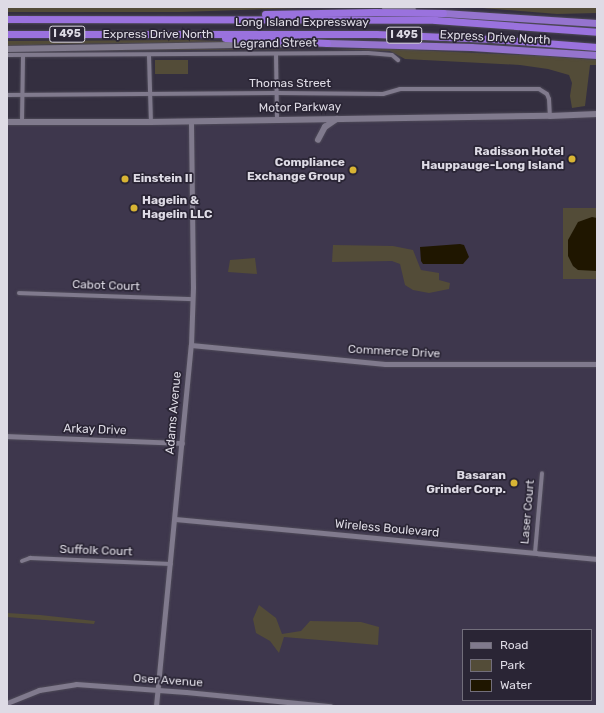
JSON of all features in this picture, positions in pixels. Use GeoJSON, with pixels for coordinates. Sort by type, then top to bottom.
{"type":"FeatureCollection","features":[{"type":"Feature","properties":{"kind":"highway"},"geometry":{"type":"LineString","coordinates":[[224,20],[260,14],[375,12],[443,13],[597,23]]}},
{"type":"Feature","properties":{"kind":"highway","name":"Long Island Expressway"},"geometry":{"type":"LineString","coordinates":[[7,19],[435,20],[597,32]]}},
{"type":"Feature","properties":{"kind":"highway"},"geometry":{"type":"LineString","coordinates":[[550,19],[597,19]]}},
{"type":"Feature","properties":{"kind":"highway","name":"Long Island Expressway"},"geometry":{"type":"LineString","coordinates":[[7,34],[376,34],[492,39],[597,47]]}},
{"type":"Feature","properties":{"kind":"highway"},"geometry":{"type":"LineString","coordinates":[[211,35],[228,39],[327,43]]}},
{"type":"Feature","properties":{"kind":"highway","name":"Express Drive North"},"geometry":{"type":"LineString","coordinates":[[327,43],[464,46],[597,55]]}},
{"type":"Feature","properties":{"kind":"main road"},"geometry":{"type":"LineString","coordinates":[[385,7],[443,13]]}},
{"type":"Feature","properties":{"kind":"main road","name":"Express Drive North"},"geometry":{"type":"LineString","coordinates":[[7,49],[80,46],[288,46],[327,43]]}},
{"type":"Feature","properties":{"kind":"main road","name":"Motor Parkway"},"geometry":{"type":"LineString","coordinates":[[7,122],[151,122],[596,115]]}},
{"type":"Feature","properties":{"kind":"main road"},"geometry":{"type":"LineString","coordinates":[[318,140],[325,127],[338,119]]}},
{"type":"Feature","properties":{"kind":"street","name":"Legrand Street"},"geometry":{"type":"LineString","coordinates":[[7,55],[149,56],[368,53],[392,55],[398,60]]}},
{"type":"Feature","properties":{"kind":"street"},"geometry":{"type":"LineString","coordinates":[[276,54],[277,120]]}},
{"type":"Feature","properties":{"kind":"street"},"geometry":{"type":"LineString","coordinates":[[22,121],[23,55]]}},
{"type":"Feature","properties":{"kind":"street"},"geometry":{"type":"LineString","coordinates":[[149,56],[151,122]]}},
{"type":"Feature","properties":{"kind":"street","name":"Thomas Street"},"geometry":{"type":"LineString","coordinates":[[7,96],[277,93],[383,94],[400,89],[539,89],[547,94],[549,99],[550,116]]}},
{"type":"Feature","properties":{"kind":"street","name":"Adams Avenue"},"geometry":{"type":"LineString","coordinates":[[156,706],[171,564],[191,345],[193,299],[191,121]]}},
{"type":"Feature","properties":{"kind":"street","name":"Cabot Court"},"geometry":{"type":"LineString","coordinates":[[19,293],[193,299]]}},
{"type":"Feature","properties":{"kind":"street","name":"Commerce Drive"},"geometry":{"type":"LineString","coordinates":[[191,345],[385,364],[597,364]]}},
{"type":"Feature","properties":{"kind":"street","name":"Arkay Drive"},"geometry":{"type":"LineString","coordinates":[[7,436],[182,443]]}},
{"type":"Feature","properties":{"kind":"street","name":"Laser Court"},"geometry":{"type":"LineString","coordinates":[[535,553],[542,472]]}},
{"type":"Feature","properties":{"kind":"street","name":"Wireless Boulevard"},"geometry":{"type":"LineString","coordinates":[[175,519],[597,559]]}},
{"type":"Feature","properties":{"kind":"street","name":"Suffolk Court"},"geometry":{"type":"LineString","coordinates":[[22,561],[30,558],[171,564]]}},
{"type":"Feature","properties":{"kind":"street","name":"Oser Avenue"},"geometry":{"type":"LineString","coordinates":[[7,703],[39,690],[64,685],[86,684],[330,706]]}},
{"type":"Feature","properties":{"kind":"shaded area"},"geometry":{"type":"Polygon","coordinates":[[[597,115],[597,706],[7,706],[7,122],[597,115]]]}},
{"type":"Feature","properties":{"kind":"green space"},"geometry":{"type":"Polygon","coordinates":[[[7,7],[335,7],[180,12],[7,12],[7,7]]]}},
{"type":"Feature","properties":{"kind":"green space"},"geometry":{"type":"Polygon","coordinates":[[[470,7],[577,7],[597,8],[597,13],[557,14],[470,7]]]}},
{"type":"Feature","properties":{"kind":"green space"},"geometry":{"type":"Polygon","coordinates":[[[193,40],[239,42],[7,46],[7,41],[193,40]]]}},
{"type":"Feature","properties":{"kind":"green space"},"geometry":{"type":"Polygon","coordinates":[[[116,49],[330,49],[35,51],[116,49]]]}},
{"type":"Feature","properties":{"kind":"green space"},"geometry":{"type":"Polygon","coordinates":[[[330,49],[390,49],[543,56],[597,60],[597,65],[590,65],[585,106],[572,108],[570,96],[572,83],[569,75],[548,69],[520,65],[405,59],[390,51],[330,49]]]}},
{"type":"Feature","properties":{"kind":"green space"},"geometry":{"type":"Polygon","coordinates":[[[155,60],[188,60],[188,74],[155,74],[155,60]]]}},
{"type":"Feature","properties":{"kind":"green space"},"geometry":{"type":"Polygon","coordinates":[[[563,208],[597,208],[597,279],[563,279],[563,208]]]}},
{"type":"Feature","properties":{"kind":"green space"},"geometry":{"type":"Polygon","coordinates":[[[333,245],[393,246],[413,250],[421,270],[439,273],[439,280],[450,283],[449,289],[429,293],[413,290],[405,285],[400,264],[392,261],[332,262],[333,245]]]}},
{"type":"Feature","properties":{"kind":"green space"},"geometry":{"type":"Polygon","coordinates":[[[255,258],[257,274],[228,272],[230,260],[255,258]]]}},
{"type":"Feature","properties":{"kind":"green space"},"geometry":{"type":"Polygon","coordinates":[[[259,605],[276,618],[282,634],[301,631],[310,621],[361,622],[379,627],[378,645],[284,637],[279,653],[270,641],[256,633],[253,619],[259,605]]]}},
{"type":"Feature","properties":{"kind":"green space"},"geometry":{"type":"Polygon","coordinates":[[[7,613],[95,621],[94,624],[7,617],[7,613]]]}},
{"type":"Feature","properties":{"kind":"water"},"geometry":{"type":"Polygon","coordinates":[[[592,217],[597,218],[597,271],[578,270],[573,266],[568,256],[568,240],[578,222],[592,217]]]}},
{"type":"Feature","properties":{"kind":"water"},"geometry":{"type":"Polygon","coordinates":[[[464,245],[469,257],[463,264],[423,264],[421,261],[420,247],[464,245]]]}},
{"type":"Feature","properties":{"kind":"place","name":"Radisson Hotel Hauppauge-Long Island"},"geometry":{"type":"Point","coordinates":[572,159]}},
{"type":"Feature","properties":{"kind":"place","name":"Compliance Exchange Group"},"geometry":{"type":"Point","coordinates":[353,170]}},
{"type":"Feature","properties":{"kind":"place","name":"Einstein II"},"geometry":{"type":"Point","coordinates":[125,179]}},
{"type":"Feature","properties":{"kind":"place","name":"Hagelin & Hagelin LLC"},"geometry":{"type":"Point","coordinates":[134,208]}},
{"type":"Feature","properties":{"kind":"place","name":"Basaran Grinder Corp."},"geometry":{"type":"Point","coordinates":[514,483]}}]}
